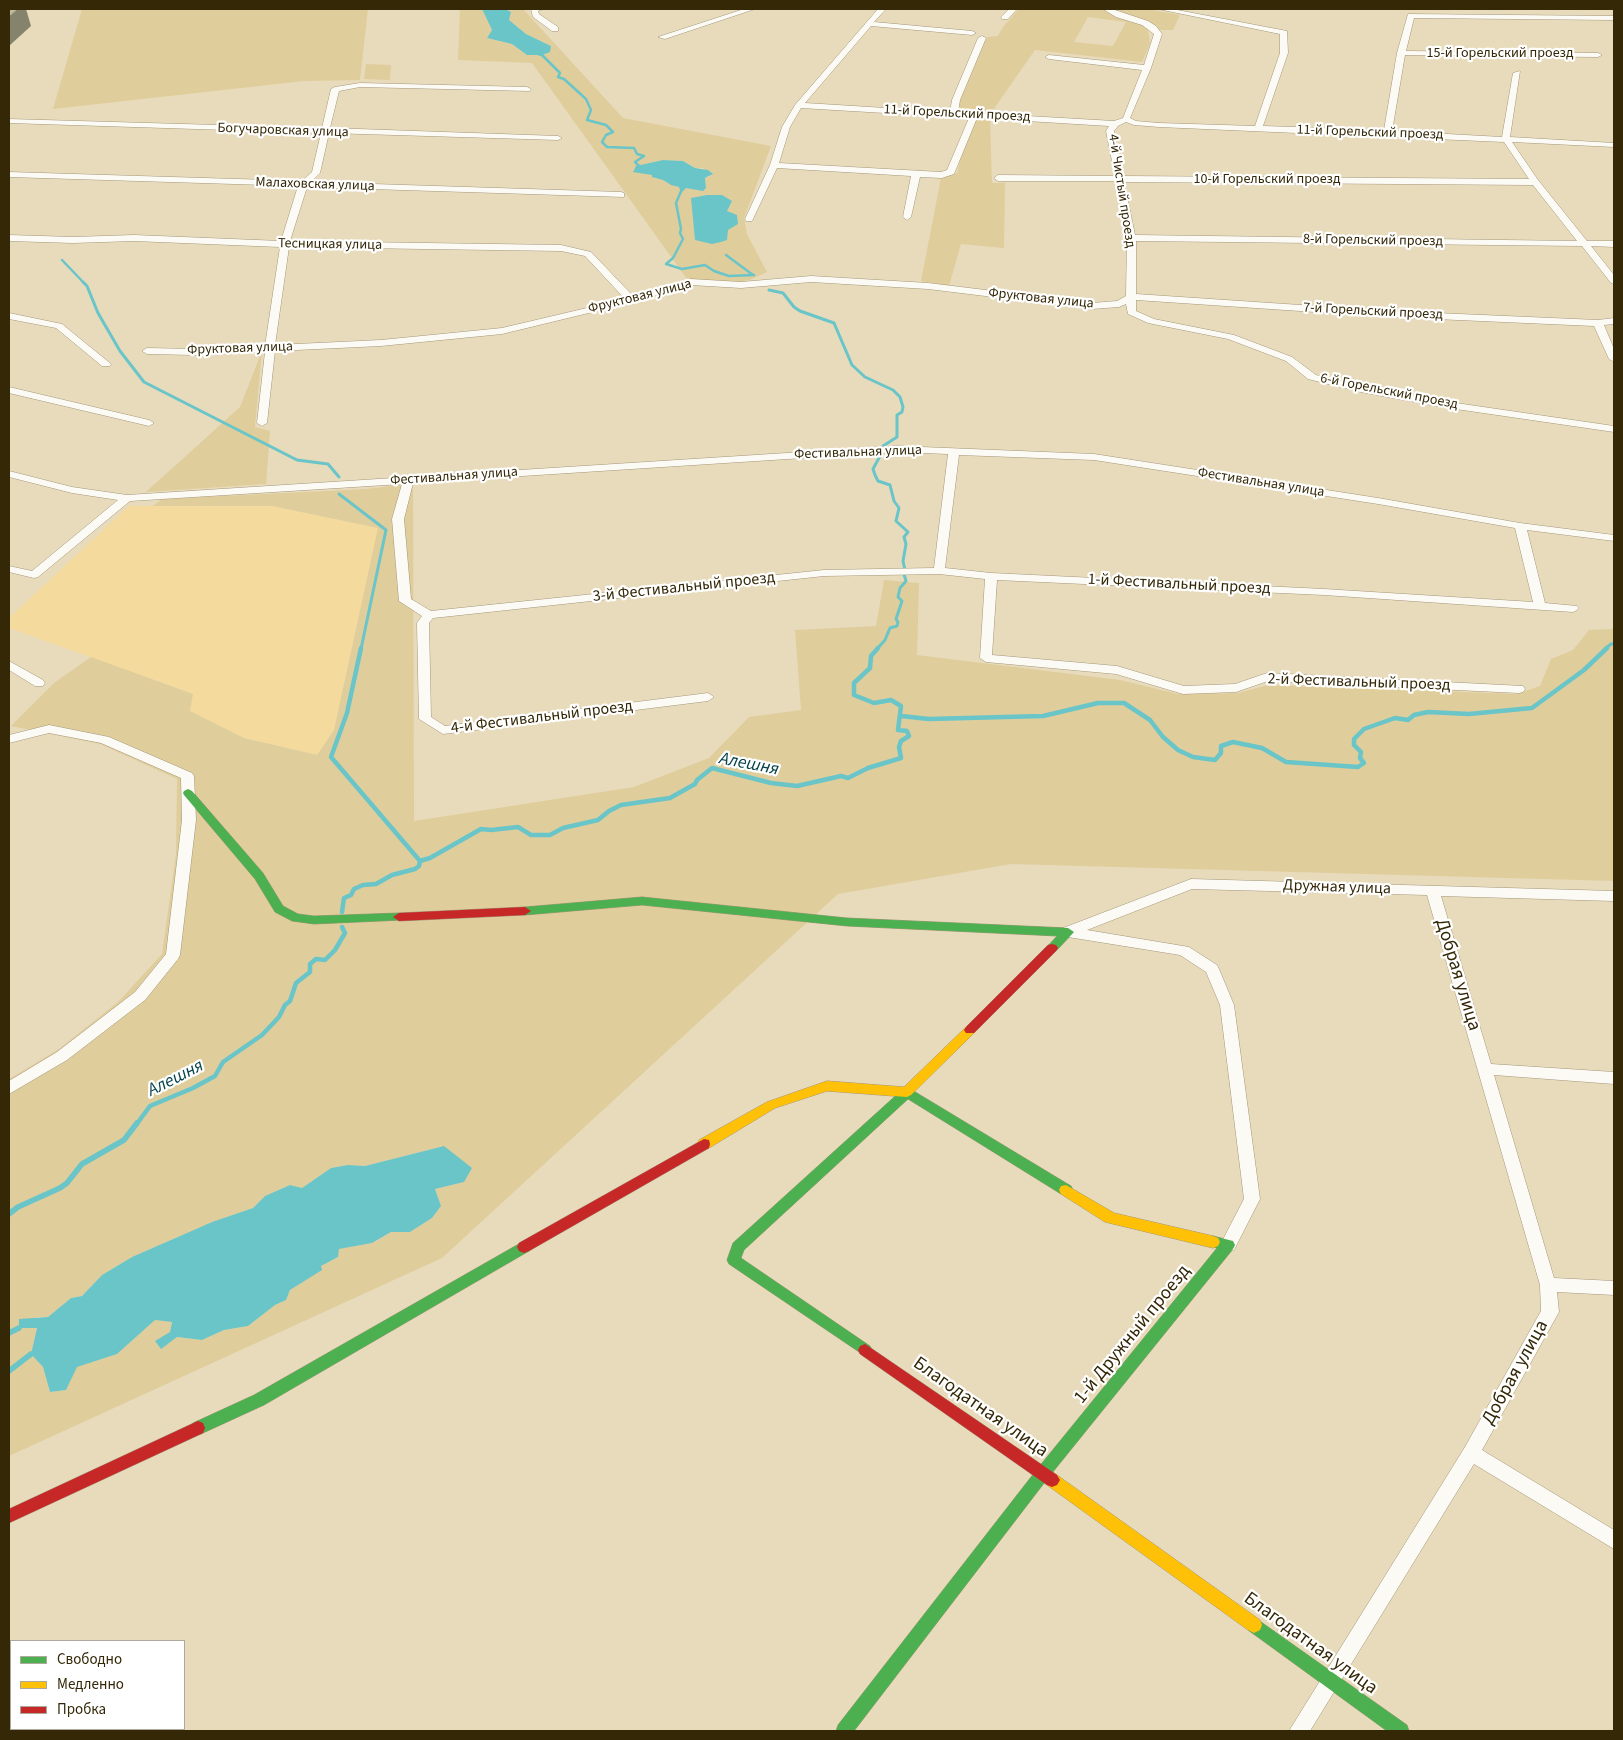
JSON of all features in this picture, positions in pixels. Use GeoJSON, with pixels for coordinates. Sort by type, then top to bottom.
{"type":"FeatureCollection","features":[{"type":"Feature","properties":{"kind":"street"},"geometry":{"type":"LineString","coordinates":[[540,9],[534,10],[536,15],[555,28]]}},
{"type":"Feature","properties":{"kind":"street"},"geometry":{"type":"LineString","coordinates":[[662,37],[751,9]]}},
{"type":"Feature","properties":{"kind":"street"},"geometry":{"type":"LineString","coordinates":[[749,219],[774,165],[786,126],[799,105],[882,9]]}},
{"type":"Feature","properties":{"kind":"street"},"geometry":{"type":"LineString","coordinates":[[1005,17],[1014,9]]}},
{"type":"Feature","properties":{"kind":"street","name":"4-й Чистый проезд"},"geometry":{"type":"LineString","coordinates":[[1107,9],[1118,15],[1145,23],[1158,34],[1158,41],[1126,119],[1115,124],[1110,131],[1131,238],[1132,297]]}},
{"type":"Feature","properties":{"kind":"street"},"geometry":{"type":"LineString","coordinates":[[1162,9],[1284,33],[1284,53],[1258,128]]}},
{"type":"Feature","properties":{"kind":"street","name":"15-й Горельский проезд"},"geometry":{"type":"LineString","coordinates":[[1388,133],[1401,54],[1411,13],[1614,18]]}},
{"type":"Feature","properties":{"kind":"street"},"geometry":{"type":"LineString","coordinates":[[869,24],[972,33]]}},
{"type":"Feature","properties":{"kind":"street"},"geometry":{"type":"LineString","coordinates":[[954,114],[956,100],[982,38]]}},
{"type":"Feature","properties":{"kind":"street","name":"15-й Горельский проезд"},"geometry":{"type":"LineString","coordinates":[[1401,54],[1598,55]]}},
{"type":"Feature","properties":{"kind":"street"},"geometry":{"type":"LineString","coordinates":[[1049,57],[1147,68]]}},
{"type":"Feature","properties":{"kind":"street"},"geometry":{"type":"LineString","coordinates":[[1516,74],[1506,139],[1536,182],[1614,281]]}},
{"type":"Feature","properties":{"kind":"street"},"geometry":{"type":"LineString","coordinates":[[262,423],[270,348],[285,244],[303,185],[316,173],[335,89],[360,85],[527,90]]}},
{"type":"Feature","properties":{"kind":"street","name":"11-й Горельский проезд"},"geometry":{"type":"LineString","coordinates":[[799,105],[974,114],[1115,124]]}},
{"type":"Feature","properties":{"kind":"street"},"geometry":{"type":"LineString","coordinates":[[774,165],[942,175],[951,172],[974,114]]}},
{"type":"Feature","properties":{"kind":"street","name":"11-й Горельский проезд"},"geometry":{"type":"LineString","coordinates":[[1126,119],[1134,123],[1159,125],[1388,133],[1614,145]]}},
{"type":"Feature","properties":{"kind":"street","name":"Богучаровская улица"},"geometry":{"type":"LineString","coordinates":[[9,121],[558,138]]}},
{"type":"Feature","properties":{"kind":"street","name":"Малаховская улица"},"geometry":{"type":"LineString","coordinates":[[9,174],[621,195]]}},
{"type":"Feature","properties":{"kind":"street"},"geometry":{"type":"LineString","coordinates":[[907,217],[916,174]]}},
{"type":"Feature","properties":{"kind":"street","name":"10-й Горельский проезд"},"geometry":{"type":"LineString","coordinates":[[998,178],[1536,182]]}},
{"type":"Feature","properties":{"kind":"street","name":"Тесницкая улица"},"geometry":{"type":"LineString","coordinates":[[9,238],[73,240],[134,238],[285,244],[560,248],[588,254],[631,300]]}},
{"type":"Feature","properties":{"kind":"street","name":"8-й Горельский проезд"},"geometry":{"type":"LineString","coordinates":[[1131,238],[1614,244]]}},
{"type":"Feature","properties":{"kind":"street","name":"Фруктовая улица"},"geometry":{"type":"LineString","coordinates":[[147,351],[194,352],[381,343],[502,331],[631,300],[691,282],[741,285],[811,279],[928,286],[1092,306],[1119,304],[1132,297]]}},
{"type":"Feature","properties":{"kind":"street","name":"7-й Горельский проезд"},"geometry":{"type":"LineString","coordinates":[[1132,297],[1390,314],[1598,323],[1614,321]]}},
{"type":"Feature","properties":{"kind":"street","name":"6-й Горельский проезд"},"geometry":{"type":"LineString","coordinates":[[1132,297],[1131,312],[1151,321],[1231,337],[1289,359],[1312,377],[1361,389],[1442,404],[1614,428]]}},
{"type":"Feature","properties":{"kind":"street"},"geometry":{"type":"LineString","coordinates":[[9,316],[59,326],[106,364]]}},
{"type":"Feature","properties":{"kind":"street"},"geometry":{"type":"LineString","coordinates":[[1598,323],[1614,359]]}},
{"type":"Feature","properties":{"kind":"street"},"geometry":{"type":"LineString","coordinates":[[9,390],[148,423]]}},
{"type":"Feature","properties":{"kind":"street","name":"Фестивальная улица"},"geometry":{"type":"LineString","coordinates":[[9,474],[72,490],[127,498],[897,449],[1094,457],[1368,499],[1520,526],[1614,538]]}},
{"type":"Feature","properties":{"kind":"street"},"geometry":{"type":"LineString","coordinates":[[939,571],[954,452]]}},
{"type":"Feature","properties":{"kind":"street"},"geometry":{"type":"LineString","coordinates":[[408,480],[398,519],[406,600],[429,615]]}},
{"type":"Feature","properties":{"kind":"street"},"geometry":{"type":"LineString","coordinates":[[9,569],[34,575],[127,498]]}},
{"type":"Feature","properties":{"kind":"street"},"geometry":{"type":"LineString","coordinates":[[1520,526],[1540,606]]}},
{"type":"Feature","properties":{"kind":"street","name":"1-й Фестивальный проезд"},"geometry":{"type":"LineString","coordinates":[[939,571],[991,576],[1324,592],[1573,608]]}},
{"type":"Feature","properties":{"kind":"street","name":"3-й Фестивальный проезд"},"geometry":{"type":"LineString","coordinates":[[429,615],[824,573],[939,571]]}},
{"type":"Feature","properties":{"kind":"street","name":"2-й Фестивальный проезд"},"geometry":{"type":"LineString","coordinates":[[991,576],[986,658],[1118,670],[1183,690],[1236,688],[1267,677],[1519,689]]}},
{"type":"Feature","properties":{"kind":"street","name":"4-й Фестивальный проезд"},"geometry":{"type":"LineString","coordinates":[[429,615],[423,623],[425,719],[443,730],[708,697]]}},
{"type":"Feature","properties":{"kind":"street"},"geometry":{"type":"LineString","coordinates":[[9,665],[40,683]]}},
{"type":"Feature","properties":{"kind":"street"},"geometry":{"type":"LineString","coordinates":[[9,739],[49,729],[104,740],[187,776],[189,820],[173,954],[140,996],[62,1056],[9,1088]]}},
{"type":"Feature","properties":{"kind":"street"},"geometry":{"type":"LineString","coordinates":[[9,1516],[259,1400],[771,1105],[827,1086],[907,1092],[1110,1218],[1228,1245],[1252,1200],[1226,1005],[1212,969],[1184,951],[1068,932],[847,922],[642,901],[503,913],[314,920],[296,918],[279,909],[259,876],[188,793]]}},
{"type":"Feature","properties":{"kind":"street","name":"Дружная улица"},"geometry":{"type":"LineString","coordinates":[[1068,932],[1192,884],[1614,896]]}},
{"type":"Feature","properties":{"kind":"street","name":"Добрая улица"},"geometry":{"type":"LineString","coordinates":[[1299,1731],[1472,1453],[1550,1312],[1548,1285],[1432,890]]}},
{"type":"Feature","properties":{"kind":"street"},"geometry":{"type":"LineString","coordinates":[[907,1092],[1068,932]]}},
{"type":"Feature","properties":{"kind":"street"},"geometry":{"type":"LineString","coordinates":[[1485,1069],[1614,1078]]}},
{"type":"Feature","properties":{"kind":"street","name":"Благодатная улица"},"geometry":{"type":"LineString","coordinates":[[907,1092],[738,1247],[734,1260],[1043,1473],[1401,1731]]}},
{"type":"Feature","properties":{"kind":"street","name":"1-й Дружный проезд"},"geometry":{"type":"LineString","coordinates":[[844,1731],[1043,1473],[1228,1245]]}},
{"type":"Feature","properties":{"kind":"street"},"geometry":{"type":"LineString","coordinates":[[1548,1285],[1614,1288]]}},
{"type":"Feature","properties":{"kind":"street"},"geometry":{"type":"LineString","coordinates":[[1472,1453],[1614,1540]]}},
{"type":"Feature","properties":{"kind":"shaded area"},"geometry":{"type":"Polygon","coordinates":[[[82,9],[368,9],[360,80],[304,81],[53,109],[82,9]]]}},
{"type":"Feature","properties":{"kind":"shaded area"},"geometry":{"type":"Polygon","coordinates":[[[460,9],[482,9],[492,30],[487,38],[512,44],[527,55],[551,46],[526,34],[509,20],[511,12],[505,9],[523,9],[623,118],[771,146],[744,218],[747,234],[767,272],[750,280],[737,282],[687,279],[532,63],[458,60],[460,9]],[[663,160],[637,166],[633,171],[653,175],[652,177],[680,188],[706,188],[705,178],[711,176],[703,168],[695,168],[683,161],[663,160]]]}},
{"type":"Feature","properties":{"kind":"shaded area"},"geometry":{"type":"Polygon","coordinates":[[[1019,9],[1147,9],[1180,15],[1173,30],[1148,30],[1150,43],[1142,62],[1035,50],[991,113],[963,111],[960,108],[959,100],[987,37],[998,36],[1003,27],[1019,9]],[[1088,17],[1074,42],[1113,46],[1126,22],[1088,17]]]}},
{"type":"Feature","properties":{"kind":"shaded area"},"geometry":{"type":"Polygon","coordinates":[[[366,64],[391,65],[390,80],[364,79],[366,64]]]}},
{"type":"Feature","properties":{"kind":"shaded area"},"geometry":{"type":"Polygon","coordinates":[[[977,117],[990,118],[992,183],[1005,183],[1004,248],[961,244],[949,286],[921,281],[941,178],[957,173],[966,138],[977,117]]]}},
{"type":"Feature","properties":{"kind":"shaded area"},"geometry":{"type":"Polygon","coordinates":[[[262,351],[255,427],[270,431],[266,484],[146,492],[240,407],[262,351]]]}},
{"type":"Feature","properties":{"kind":"shaded area"},"geometry":{"type":"Polygon","coordinates":[[[413,483],[414,821],[634,787],[709,758],[749,717],[801,710],[795,630],[876,626],[884,580],[919,583],[917,655],[1120,680],[1178,694],[1238,693],[1268,685],[1517,694],[1540,686],[1551,659],[1573,650],[1589,630],[1614,629],[1614,881],[1011,864],[838,894],[442,1258],[9,1456],[9,1079],[59,1049],[118,1002],[162,954],[176,854],[177,779],[100,744],[11,726],[54,683],[91,657],[193,694],[190,711],[244,738],[317,755],[334,730],[378,528],[272,506],[153,506],[162,499],[367,489],[413,483]],[[444,1146],[365,1166],[348,1165],[331,1168],[302,1188],[290,1185],[265,1196],[253,1208],[212,1222],[132,1257],[102,1275],[82,1296],[71,1298],[48,1317],[36,1317],[37,1328],[31,1353],[43,1367],[50,1392],[66,1390],[76,1367],[117,1354],[155,1320],[172,1321],[170,1332],[177,1337],[202,1340],[224,1330],[248,1326],[275,1305],[286,1300],[290,1290],[321,1270],[321,1266],[338,1257],[338,1249],[372,1243],[391,1232],[410,1232],[432,1218],[441,1206],[435,1189],[464,1182],[444,1146]]]}},
{"type":"Feature","properties":{"kind":"shaded area"},"geometry":{"type":"Polygon","coordinates":[[[129,506],[272,506],[379,528],[334,730],[317,755],[244,738],[190,711],[193,694],[9,628],[9,618],[129,506]]]}},
{"type":"Feature","properties":{"kind":"water"},"geometry":{"type":"Polygon","coordinates":[[[482,9],[505,9],[511,12],[509,20],[526,34],[551,46],[550,52],[542,55],[527,55],[512,44],[487,38],[492,30],[482,9]]]}},
{"type":"Feature","properties":{"kind":"water"},"geometry":{"type":"Polygon","coordinates":[[[663,160],[683,161],[695,168],[708,170],[713,174],[705,178],[706,188],[703,191],[686,188],[681,193],[679,187],[652,177],[652,175],[633,172],[636,166],[663,160]]]}},
{"type":"Feature","properties":{"kind":"water"},"geometry":{"type":"Polygon","coordinates":[[[722,195],[732,201],[727,211],[737,215],[738,224],[728,230],[727,240],[712,244],[695,240],[691,198],[722,195]]]}},
{"type":"Feature","properties":{"kind":"water"},"geometry":{"type":"Polygon","coordinates":[[[444,1146],[472,1168],[464,1182],[435,1189],[441,1206],[432,1218],[410,1232],[391,1232],[372,1243],[339,1249],[338,1257],[321,1266],[322,1270],[290,1290],[286,1300],[275,1305],[248,1326],[224,1330],[202,1340],[177,1337],[161,1349],[155,1341],[170,1332],[172,1322],[155,1320],[117,1354],[77,1367],[66,1390],[50,1392],[43,1367],[31,1354],[37,1328],[19,1328],[19,1319],[48,1317],[71,1298],[82,1296],[102,1275],[132,1257],[212,1222],[253,1208],[265,1196],[290,1185],[302,1188],[331,1168],[348,1165],[365,1166],[444,1146]]]}},
{"type":"Feature","properties":{"kind":"building"},"geometry":{"type":"Polygon","coordinates":[[[9,9],[18,9],[9,17],[9,9]]]}},
{"type":"Feature","properties":{"kind":"waterway"},"geometry":{"type":"LineString","coordinates":[[538,54],[542,55],[560,73],[558,77],[564,79],[586,99],[591,110],[587,120],[606,125],[613,132],[606,135],[602,142],[607,147],[634,148],[637,154],[644,156],[635,162],[640,167]]}},
{"type":"Feature","properties":{"kind":"waterway"},"geometry":{"type":"LineString","coordinates":[[682,189],[676,203],[681,229],[680,233],[683,239],[673,258],[666,264],[682,269],[705,265],[714,271],[729,276],[754,275]]}},
{"type":"Feature","properties":{"kind":"waterway"},"geometry":{"type":"LineString","coordinates":[[726,255],[753,275]]}},
{"type":"Feature","properties":{"kind":"waterway"},"geometry":{"type":"LineString","coordinates":[[62,260],[84,283]]}},
{"type":"Feature","properties":{"kind":"waterway"},"geometry":{"type":"LineString","coordinates":[[84,283],[98,313],[120,351],[144,382],[297,460],[328,464],[339,477]]}},
{"type":"Feature","properties":{"kind":"waterway"},"geometry":{"type":"LineString","coordinates":[[769,290],[783,293],[794,307],[800,311],[834,323],[852,365],[865,377],[893,390],[900,397],[903,407],[902,412],[897,415],[897,437],[883,446]]}},
{"type":"Feature","properties":{"kind":"waterway"},"geometry":{"type":"LineString","coordinates":[[880,456],[873,469],[875,475],[878,481],[890,485],[894,501],[899,508],[896,521],[908,532],[904,537],[906,544],[903,561],[905,570]]}},
{"type":"Feature","properties":{"kind":"waterway"},"geometry":{"type":"LineString","coordinates":[[339,494],[386,530],[361,649]]}},
{"type":"Feature","properties":{"kind":"waterway"},"geometry":{"type":"LineString","coordinates":[[877,649],[885,640],[890,628],[897,626],[898,622],[896,619],[902,601],[898,597],[900,588],[906,581],[904,574]]}},
{"type":"Feature","properties":{"kind":"waterway"},"geometry":{"type":"LineString","coordinates":[[1605,649],[1614,644]]}},
{"type":"Feature","properties":{"kind":"waterway"},"geometry":{"type":"LineString","coordinates":[[361,648],[347,713],[331,757],[420,861]]}},
{"type":"Feature","properties":{"kind":"waterway","name":"Алешня"},"geometry":{"type":"LineString","coordinates":[[420,861],[430,858],[481,829],[491,830],[518,827],[531,835],[550,835],[563,828],[598,820],[609,811],[621,805],[670,798],[695,784],[697,780],[712,768],[771,783],[797,786],[841,776],[848,778],[868,768],[901,758],[899,747],[901,741],[909,736],[907,731],[898,730],[901,706],[891,700],[874,703],[854,695],[854,683],[870,668],[871,656],[878,648]]}},
{"type":"Feature","properties":{"kind":"waterway"},"geometry":{"type":"LineString","coordinates":[[901,716],[929,719],[1043,716],[1098,703],[1124,703],[1150,720],[1163,737],[1178,750],[1193,757],[1215,760],[1221,753],[1221,746],[1233,742],[1262,748],[1286,762],[1358,767],[1364,763],[1360,758],[1361,752],[1354,745],[1354,739],[1364,729],[1395,718],[1408,720],[1414,715],[1428,712],[1469,714],[1532,708],[1584,670],[1607,648]]}},
{"type":"Feature","properties":{"kind":"waterway","name":"Алешня"},"geometry":{"type":"LineString","coordinates":[[342,912],[344,898],[351,895],[354,889],[363,885],[376,884],[392,875],[415,869],[419,866],[420,861]]}},
{"type":"Feature","properties":{"kind":"waterway","name":"Алешня"},"geometry":{"type":"LineString","coordinates":[[136,1125],[150,1106],[193,1088],[215,1076],[223,1062],[262,1035],[279,1017],[285,1005],[290,1001],[296,983],[310,972],[310,964],[316,959],[325,960],[335,950],[345,933],[342,927]]}},
{"type":"Feature","properties":{"kind":"waterway","name":"Алешня"},"geometry":{"type":"LineString","coordinates":[[9,1214],[18,1207],[60,1188],[67,1183],[82,1164],[124,1140],[137,1123]]}},
{"type":"Feature","properties":{"kind":"waterway"},"geometry":{"type":"LineString","coordinates":[[9,1333],[19,1328]]}},
{"type":"Feature","properties":{"kind":"waterway"},"geometry":{"type":"LineString","coordinates":[[9,1371],[31,1354]]}},
{"type":"Feature","properties":{"kind":"traffic: fast"},"geometry":{"type":"LineString","coordinates":[[188,793],[259,876],[279,909],[296,918],[314,920],[399,917]]}},
{"type":"Feature","properties":{"kind":"traffic: fast"},"geometry":{"type":"LineString","coordinates":[[525,911],[642,901],[847,922],[1068,932],[1052,948]]}},
{"type":"Feature","properties":{"kind":"traffic: fast"},"geometry":{"type":"LineString","coordinates":[[865,1350],[734,1260],[738,1247],[907,1092],[1066,1190]]}},
{"type":"Feature","properties":{"kind":"traffic: fast"},"geometry":{"type":"LineString","coordinates":[[844,1731],[1043,1473],[1228,1245],[1213,1242]]}},
{"type":"Feature","properties":{"kind":"traffic: fast"},"geometry":{"type":"LineString","coordinates":[[198,1428],[259,1400],[524,1247]]}},
{"type":"Feature","properties":{"kind":"traffic: fast"},"geometry":{"type":"LineString","coordinates":[[1254,1625],[1401,1731]]}},
{"type":"Feature","properties":{"kind":"traffic: slow"},"geometry":{"type":"LineString","coordinates":[[704,1144],[771,1105],[827,1086],[907,1092],[970,1030]]}},
{"type":"Feature","properties":{"kind":"traffic: slow"},"geometry":{"type":"LineString","coordinates":[[1066,1190],[1110,1218],[1213,1242]]}},
{"type":"Feature","properties":{"kind":"traffic: slow"},"geometry":{"type":"LineString","coordinates":[[1052,1480],[1254,1625]]}},
{"type":"Feature","properties":{"kind":"traffic: jam"},"geometry":{"type":"LineString","coordinates":[[399,917],[525,911]]}},
{"type":"Feature","properties":{"kind":"traffic: jam"},"geometry":{"type":"LineString","coordinates":[[970,1030],[1052,948]]}},
{"type":"Feature","properties":{"kind":"traffic: jam"},"geometry":{"type":"LineString","coordinates":[[524,1247],[704,1144]]}},
{"type":"Feature","properties":{"kind":"traffic: jam"},"geometry":{"type":"LineString","coordinates":[[865,1350],[1052,1480]]}},
{"type":"Feature","properties":{"kind":"traffic: jam"},"geometry":{"type":"LineString","coordinates":[[9,1516],[198,1428]]}}]}
